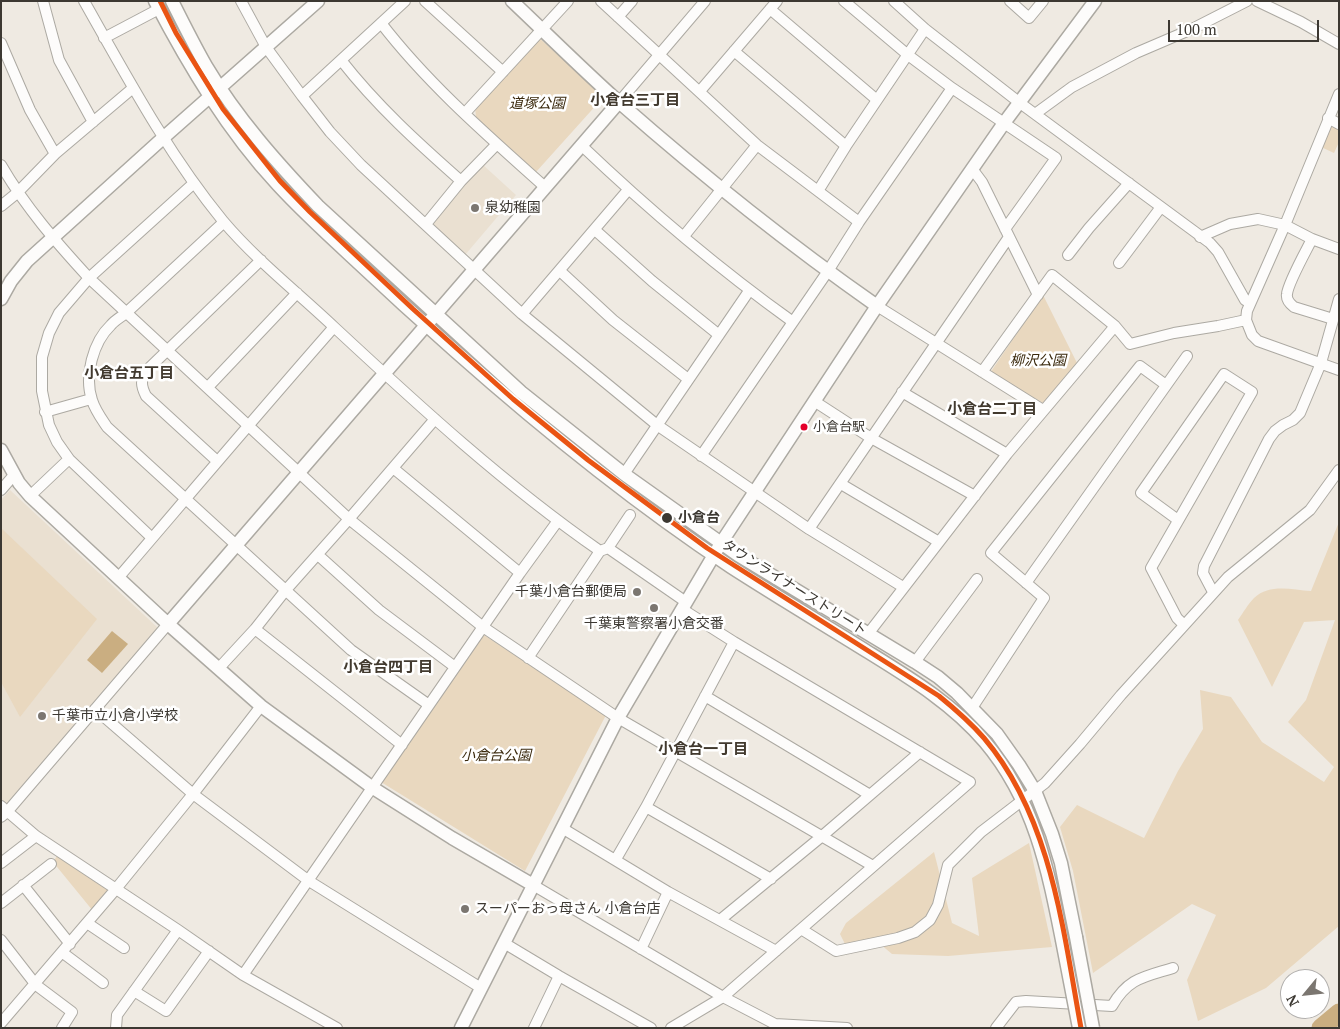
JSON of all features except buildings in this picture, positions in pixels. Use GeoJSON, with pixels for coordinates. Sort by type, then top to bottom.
{"type":"FeatureCollection","features":[{"type":"Feature","properties":{"kind":"street"},"geometry":{"type":"LineString","coordinates":[[43,1],[59,60],[93,122]]}},
{"type":"Feature","properties":{"kind":"street"},"geometry":{"type":"LineString","coordinates":[[84,1],[162,138],[224,222],[261,260],[383,374],[557,522],[604,550],[734,642],[970,782],[724,997],[671,1028]]}},
{"type":"Feature","properties":{"kind":"street","name":"タウンライナーストリート"},"geometry":{"type":"LineString","coordinates":[[172,1],[220,87],[259,141],[288,175],[318,206],[520,392],[624,474],[721,543],[938,677],[997,734],[1020,765],[1035,791],[1052,834],[1059,856],[1093,1028]]}},
{"type":"Feature","properties":{"kind":"street"},"geometry":{"type":"LineString","coordinates":[[242,1],[266,46],[330,132],[361,164],[522,314],[657,425],[809,530],[903,587]]}},
{"type":"Feature","properties":{"kind":"street"},"geometry":{"type":"LineString","coordinates":[[1,299],[6,283],[27,261],[162,138],[318,1]]}},
{"type":"Feature","properties":{"kind":"street"},"geometry":{"type":"LineString","coordinates":[[302,96],[405,1]]}},
{"type":"Feature","properties":{"kind":"street"},"geometry":{"type":"LineString","coordinates":[[425,1],[503,72]]}},
{"type":"Feature","properties":{"kind":"street"},"geometry":{"type":"LineString","coordinates":[[512,1],[619,102],[721,189],[876,306],[1043,410]]}},
{"type":"Feature","properties":{"kind":"street"},"geometry":{"type":"LineString","coordinates":[[465,113],[568,1]]}},
{"type":"Feature","properties":{"kind":"street"},"geometry":{"type":"LineString","coordinates":[[601,1],[758,145],[858,222]]}},
{"type":"Feature","properties":{"kind":"street"},"geometry":{"type":"LineString","coordinates":[[618,17],[632,1]]}},
{"type":"Feature","properties":{"kind":"street"},"geometry":{"type":"LineString","coordinates":[[337,1028],[243,975],[178,930],[115,890],[3,812],[95,709],[704,1]]}},
{"type":"Feature","properties":{"kind":"street"},"geometry":{"type":"LineString","coordinates":[[809,530],[935,343],[1056,158],[952,88],[908,55],[844,1]]}},
{"type":"Feature","properties":{"kind":"street"},"geometry":{"type":"LineString","coordinates":[[894,1],[925,29],[1020,103],[1210,243],[1218,252],[1245,300],[1250,304]]}},
{"type":"Feature","properties":{"kind":"street"},"geometry":{"type":"LineString","coordinates":[[1010,1],[1030,18],[1043,1]]}},
{"type":"Feature","properties":{"kind":"street"},"geometry":{"type":"LineString","coordinates":[[461,1028],[618,718],[721,543],[876,306],[973,170],[1004,123],[1095,1]]}},
{"type":"Feature","properties":{"kind":"street"},"geometry":{"type":"LineString","coordinates":[[1035,114],[1072,86],[1136,53],[1192,30],[1247,1]]}},
{"type":"Feature","properties":{"kind":"street"},"geometry":{"type":"LineString","coordinates":[[1257,1],[1301,22],[1339,44]]}},
{"type":"Feature","properties":{"kind":"street"},"geometry":{"type":"LineString","coordinates":[[104,38],[157,5]]}},
{"type":"Feature","properties":{"kind":"street","name":"タウンライナーストリート"},"geometry":{"type":"LineString","coordinates":[[157,5],[172,34],[211,96],[248,149],[277,184],[307,215],[426,325],[586,463],[714,555],[938,697],[986,743],[1007,772],[1029,813],[1047,864],[1079,1028]]}},
{"type":"Feature","properties":{"kind":"street"},"geometry":{"type":"LineString","coordinates":[[700,91],[774,5],[877,100]]}},
{"type":"Feature","properties":{"kind":"street"},"geometry":{"type":"LineString","coordinates":[[381,23],[421,70],[497,144],[545,187]]}},
{"type":"Feature","properties":{"kind":"street"},"geometry":{"type":"LineString","coordinates":[[818,191],[925,29]]}},
{"type":"Feature","properties":{"kind":"street"},"geometry":{"type":"LineString","coordinates":[[1,43],[30,110],[55,154]]}},
{"type":"Feature","properties":{"kind":"street"},"geometry":{"type":"LineString","coordinates":[[734,51],[846,146]]}},
{"type":"Feature","properties":{"kind":"street"},"geometry":{"type":"LineString","coordinates":[[341,60],[369,95],[391,118],[461,181]]}},
{"type":"Feature","properties":{"kind":"street"},"geometry":{"type":"LineString","coordinates":[[1,206],[17,193],[55,154],[133,88]]}},
{"type":"Feature","properties":{"kind":"street"},"geometry":{"type":"LineString","coordinates":[[701,456],[828,271],[858,222],[952,88]]}},
{"type":"Feature","properties":{"kind":"street"},"geometry":{"type":"LineString","coordinates":[[1339,94],[1250,304],[1246,320],[1252,335],[1258,341],[1339,370]]}},
{"type":"Feature","properties":{"kind":"street"},"geometry":{"type":"LineString","coordinates":[[1328,118],[1339,124]]}},
{"type":"Feature","properties":{"kind":"street"},"geometry":{"type":"LineString","coordinates":[[426,224],[461,181],[497,144]]}},
{"type":"Feature","properties":{"kind":"street"},"geometry":{"type":"LineString","coordinates":[[581,145],[628,190],[749,291],[793,322]]}},
{"type":"Feature","properties":{"kind":"street"},"geometry":{"type":"LineString","coordinates":[[684,236],[758,145]]}},
{"type":"Feature","properties":{"kind":"street"},"geometry":{"type":"LineString","coordinates":[[1,165],[17,193],[53,238],[89,278],[350,519],[483,627],[618,718],[873,866]]}},
{"type":"Feature","properties":{"kind":"street"},"geometry":{"type":"LineString","coordinates":[[973,170],[982,182],[1038,295]]}},
{"type":"Feature","properties":{"kind":"street"},"geometry":{"type":"LineString","coordinates":[[152,538],[69,459],[57,442],[45,412],[42,392],[42,357],[49,333],[59,312],[89,278],[194,183]]}},
{"type":"Feature","properties":{"kind":"street"},"geometry":{"type":"LineString","coordinates":[[1068,255],[1129,183]]}},
{"type":"Feature","properties":{"kind":"street"},"geometry":{"type":"LineString","coordinates":[[522,314],[628,190]]}},
{"type":"Feature","properties":{"kind":"street"},"geometry":{"type":"LineString","coordinates":[[1119,263],[1161,207]]}},
{"type":"Feature","properties":{"kind":"street"},"geometry":{"type":"LineString","coordinates":[[1200,237],[1230,224],[1258,219],[1285,225],[1312,239],[1339,249]]}},
{"type":"Feature","properties":{"kind":"street"},"geometry":{"type":"LineString","coordinates":[[224,222],[126,313],[110,325],[98,343],[92,362],[89,379],[91,399],[107,427],[235,546],[351,650],[430,705]]}},
{"type":"Feature","properties":{"kind":"street"},"geometry":{"type":"LineString","coordinates":[[595,230],[652,281],[719,335]]}},
{"type":"Feature","properties":{"kind":"street"},"geometry":{"type":"LineString","coordinates":[[1312,239],[1288,289],[1287,299],[1294,307],[1333,319]]}},
{"type":"Feature","properties":{"kind":"street"},"geometry":{"type":"LineString","coordinates":[[217,461],[146,396],[142,388],[142,378],[146,370],[261,260]]}},
{"type":"Feature","properties":{"kind":"street"},"geometry":{"type":"LineString","coordinates":[[560,271],[613,320],[688,379]]}},
{"type":"Feature","properties":{"kind":"street"},"geometry":{"type":"LineString","coordinates":[[982,372],[1052,275],[1115,326],[1130,344],[1174,333],[1246,320]]}},
{"type":"Feature","properties":{"kind":"street"},"geometry":{"type":"LineString","coordinates":[[624,474],[749,291]]}},
{"type":"Feature","properties":{"kind":"street"},"geometry":{"type":"LineString","coordinates":[[208,387],[297,293]]}},
{"type":"Feature","properties":{"kind":"street"},"geometry":{"type":"LineString","coordinates":[[1213,592],[1203,573],[1204,566],[1269,438],[1275,431],[1293,420],[1300,413],[1321,363],[1339,299]]}},
{"type":"Feature","properties":{"kind":"street"},"geometry":{"type":"LineString","coordinates":[[868,634],[1007,454],[1115,326]]}},
{"type":"Feature","properties":{"kind":"street"},"geometry":{"type":"LineString","coordinates":[[118,578],[247,425],[334,327]]}},
{"type":"Feature","properties":{"kind":"street"},"geometry":{"type":"LineString","coordinates":[[1026,583],[1187,356]]}},
{"type":"Feature","properties":{"kind":"street"},"geometry":{"type":"LineString","coordinates":[[972,708],[1044,598],[991,553],[1140,366],[1166,385]]}},
{"type":"Feature","properties":{"kind":"street"},"geometry":{"type":"LineString","coordinates":[[1178,520],[1141,493],[1224,374],[1252,392],[1178,520],[1150,568],[1177,618],[1184,625]]}},
{"type":"Feature","properties":{"kind":"street"},"geometry":{"type":"LineString","coordinates":[[902,392],[1007,454]]}},
{"type":"Feature","properties":{"kind":"street"},"geometry":{"type":"LineString","coordinates":[[45,412],[91,399]]}},
{"type":"Feature","properties":{"kind":"street"},"geometry":{"type":"LineString","coordinates":[[814,401],[871,438],[975,496]]}},
{"type":"Feature","properties":{"kind":"street"},"geometry":{"type":"LineString","coordinates":[[219,668],[255,629],[285,591],[350,519],[435,419]]}},
{"type":"Feature","properties":{"kind":"street"},"geometry":{"type":"LineString","coordinates":[[2,454],[14,475],[30,496],[168,624],[261,706],[373,788],[452,838],[724,997],[774,1024],[847,1028]]}},
{"type":"Feature","properties":{"kind":"street"},"geometry":{"type":"LineString","coordinates":[[30,496],[69,459]]}},
{"type":"Feature","properties":{"kind":"street"},"geometry":{"type":"LineString","coordinates":[[393,468],[520,573]]}},
{"type":"Feature","properties":{"kind":"street"},"geometry":{"type":"LineString","coordinates":[[801,929],[836,952],[898,938],[915,932],[930,920],[938,905],[948,865],[980,832],[1044,783],[1213,592],[1228,577],[1310,510],[1339,470]]}},
{"type":"Feature","properties":{"kind":"street"},"geometry":{"type":"LineString","coordinates":[[1,490],[14,475]]}},
{"type":"Feature","properties":{"kind":"street"},"geometry":{"type":"LineString","coordinates":[[841,484],[939,542]]}},
{"type":"Feature","properties":{"kind":"street"},"geometry":{"type":"LineString","coordinates":[[528,658],[630,515]]}},
{"type":"Feature","properties":{"kind":"street"},"geometry":{"type":"LineString","coordinates":[[243,975],[557,522]]}},
{"type":"Feature","properties":{"kind":"street"},"geometry":{"type":"LineString","coordinates":[[318,555],[378,610],[455,667]]}},
{"type":"Feature","properties":{"kind":"street"},"geometry":{"type":"LineString","coordinates":[[915,662],[977,579]]}},
{"type":"Feature","properties":{"kind":"street"},"geometry":{"type":"LineString","coordinates":[[255,629],[402,745]]}},
{"type":"Feature","properties":{"kind":"street"},"geometry":{"type":"LineString","coordinates":[[616,859],[646,807],[734,642]]}},
{"type":"Feature","properties":{"kind":"street"},"geometry":{"type":"LineString","coordinates":[[705,696],[870,795]]}},
{"type":"Feature","properties":{"kind":"street"},"geometry":{"type":"LineString","coordinates":[[1,1023],[88,923],[193,794],[261,706]]}},
{"type":"Feature","properties":{"kind":"street"},"geometry":{"type":"LineString","coordinates":[[95,709],[193,794],[309,881],[481,988]]}},
{"type":"Feature","properties":{"kind":"street"},"geometry":{"type":"LineString","coordinates":[[720,920],[920,752]]}},
{"type":"Feature","properties":{"kind":"street"},"geometry":{"type":"LineString","coordinates":[[646,807],[771,878]]}},
{"type":"Feature","properties":{"kind":"street"},"geometry":{"type":"LineString","coordinates":[[562,828],[668,892],[776,951]]}},
{"type":"Feature","properties":{"kind":"street"},"geometry":{"type":"LineString","coordinates":[[1,863],[36,836]]}},
{"type":"Feature","properties":{"kind":"street"},"geometry":{"type":"LineString","coordinates":[[1,903],[50,864]]}},
{"type":"Feature","properties":{"kind":"street"},"geometry":{"type":"LineString","coordinates":[[23,885],[70,944]]}},
{"type":"Feature","properties":{"kind":"street"},"geometry":{"type":"LineString","coordinates":[[641,949],[668,892]]}},
{"type":"Feature","properties":{"kind":"street"},"geometry":{"type":"LineString","coordinates":[[88,923],[124,948]]}},
{"type":"Feature","properties":{"kind":"street"},"geometry":{"type":"LineString","coordinates":[[116,1028],[117,1015],[178,930]]}},
{"type":"Feature","properties":{"kind":"street"},"geometry":{"type":"LineString","coordinates":[[1,940],[36,985],[72,1012],[62,1028]]}},
{"type":"Feature","properties":{"kind":"street"},"geometry":{"type":"LineString","coordinates":[[504,943],[651,1028]]}},
{"type":"Feature","properties":{"kind":"street"},"geometry":{"type":"LineString","coordinates":[[134,991],[166,1011],[209,951]]}},
{"type":"Feature","properties":{"kind":"street"},"geometry":{"type":"LineString","coordinates":[[62,953],[103,983]]}},
{"type":"Feature","properties":{"kind":"street"},"geometry":{"type":"LineString","coordinates":[[996,1028],[1016,1002],[1112,1006],[1127,985],[1140,978],[1173,968]]}},
{"type":"Feature","properties":{"kind":"street"},"geometry":{"type":"LineString","coordinates":[[536,1027],[559,976]]}},
{"type":"Feature","properties":{"kind":"shaded area","name":"泉幼稚園"},"geometry":{"type":"Polygon","coordinates":[[[482,164],[516,195],[465,255],[434,227],[434,220],[482,164]]]}},
{"type":"Feature","properties":{"kind":"shaded area","name":"千葉市立小倉小学校"},"geometry":{"type":"Polygon","coordinates":[[[10,490],[158,628],[7,804],[3,805],[1,803],[1,500],[10,490]]]}},
{"type":"Feature","properties":{"kind":"shaded area"},"geometry":{"type":"Polygon","coordinates":[[[112,631],[128,644],[102,673],[87,660],[112,631]]]}},
{"type":"Feature","properties":{"kind":"green space","name":"道塚公園"},"geometry":{"type":"Polygon","coordinates":[[[537,36],[598,91],[599,102],[536,172],[476,118],[475,106],[537,36]]]}},
{"type":"Feature","properties":{"kind":"green space"},"geometry":{"type":"Polygon","coordinates":[[[1334,125],[1339,127],[1339,142],[1334,153],[1321,147],[1329,127],[1334,125]]]}},
{"type":"Feature","properties":{"kind":"green space","name":"柳沢公園"},"geometry":{"type":"Polygon","coordinates":[[[1043,295],[1078,365],[1045,404],[990,373],[1043,295]]]}},
{"type":"Feature","properties":{"kind":"green space"},"geometry":{"type":"Polygon","coordinates":[[[1339,522],[1339,926],[1288,969],[1280,969],[1280,976],[1266,988],[1198,1021],[1187,980],[1216,915],[1192,904],[1093,973],[1073,871],[1060,827],[1077,805],[1144,838],[1178,771],[1203,729],[1200,690],[1231,697],[1262,742],[1324,782],[1334,767],[1288,722],[1306,700],[1335,620],[1304,622],[1272,687],[1238,620],[1254,598],[1267,590],[1281,588],[1311,591],[1339,522]]]}},
{"type":"Feature","properties":{"kind":"green space"},"geometry":{"type":"Polygon","coordinates":[[[1,528],[97,619],[20,717],[1,682],[1,528]]]}},
{"type":"Feature","properties":{"kind":"green space","name":"小倉台公園"},"geometry":{"type":"Polygon","coordinates":[[[484,635],[606,715],[525,871],[381,782],[484,635]]]}},
{"type":"Feature","properties":{"kind":"green space"},"geometry":{"type":"Polygon","coordinates":[[[1029,843],[1052,947],[948,956],[892,954],[873,938],[845,944],[840,934],[846,923],[934,852],[952,923],[979,936],[972,878],[1029,843]]]}},
{"type":"Feature","properties":{"kind":"green space"},"geometry":{"type":"Polygon","coordinates":[[[59,853],[108,887],[108,892],[93,911],[53,862],[59,853]]]}},
{"type":"Feature","properties":{"kind":"waterway"},"geometry":{"type":"LineString","coordinates":[[1321,1028],[1339,1013]]}},
{"type":"Feature","properties":{"kind":"transit line"},"geometry":{"type":"LineString","coordinates":[[160,1],[176,33],[223,109],[280,181],[310,212],[413,309],[513,399],[588,460],[707,548],[939,696],[984,738],[1007,769],[1025,803],[1039,838],[1060,914],[1081,1028]]}},
{"type":"Feature","properties":{"kind":"place","name":"泉幼稚園"},"geometry":{"type":"Point","coordinates":[475,208]}},
{"type":"Feature","properties":{"kind":"place","name":"小倉台駅"},"geometry":{"type":"Point","coordinates":[804,427]}},
{"type":"Feature","properties":{"kind":"place","name":"小倉台"},"geometry":{"type":"Point","coordinates":[667,518]}},
{"type":"Feature","properties":{"kind":"place","name":"千葉小倉台郵便局"},"geometry":{"type":"Point","coordinates":[637,592]}},
{"type":"Feature","properties":{"kind":"place","name":"千葉東警察署小倉交番"},"geometry":{"type":"Point","coordinates":[654,608]}},
{"type":"Feature","properties":{"kind":"place","name":"千葉市立小倉小学校"},"geometry":{"type":"Point","coordinates":[42,716]}},
{"type":"Feature","properties":{"kind":"place","name":"スーパーおっ母さん 小倉台店"},"geometry":{"type":"Point","coordinates":[465,909]}},
{"type":"Feature","properties":{"kind":"district","name":"小倉台三丁目"},"geometry":{"type":"Point","coordinates":[635,101]}},
{"type":"Feature","properties":{"kind":"district","name":"小倉台五丁目"},"geometry":{"type":"Point","coordinates":[129,374]}},
{"type":"Feature","properties":{"kind":"district","name":"小倉台二丁目"},"geometry":{"type":"Point","coordinates":[992,410]}},
{"type":"Feature","properties":{"kind":"district","name":"小倉台四丁目"},"geometry":{"type":"Point","coordinates":[388,668]}},
{"type":"Feature","properties":{"kind":"district","name":"小倉台一丁目"},"geometry":{"type":"Point","coordinates":[703,750]}}]}
